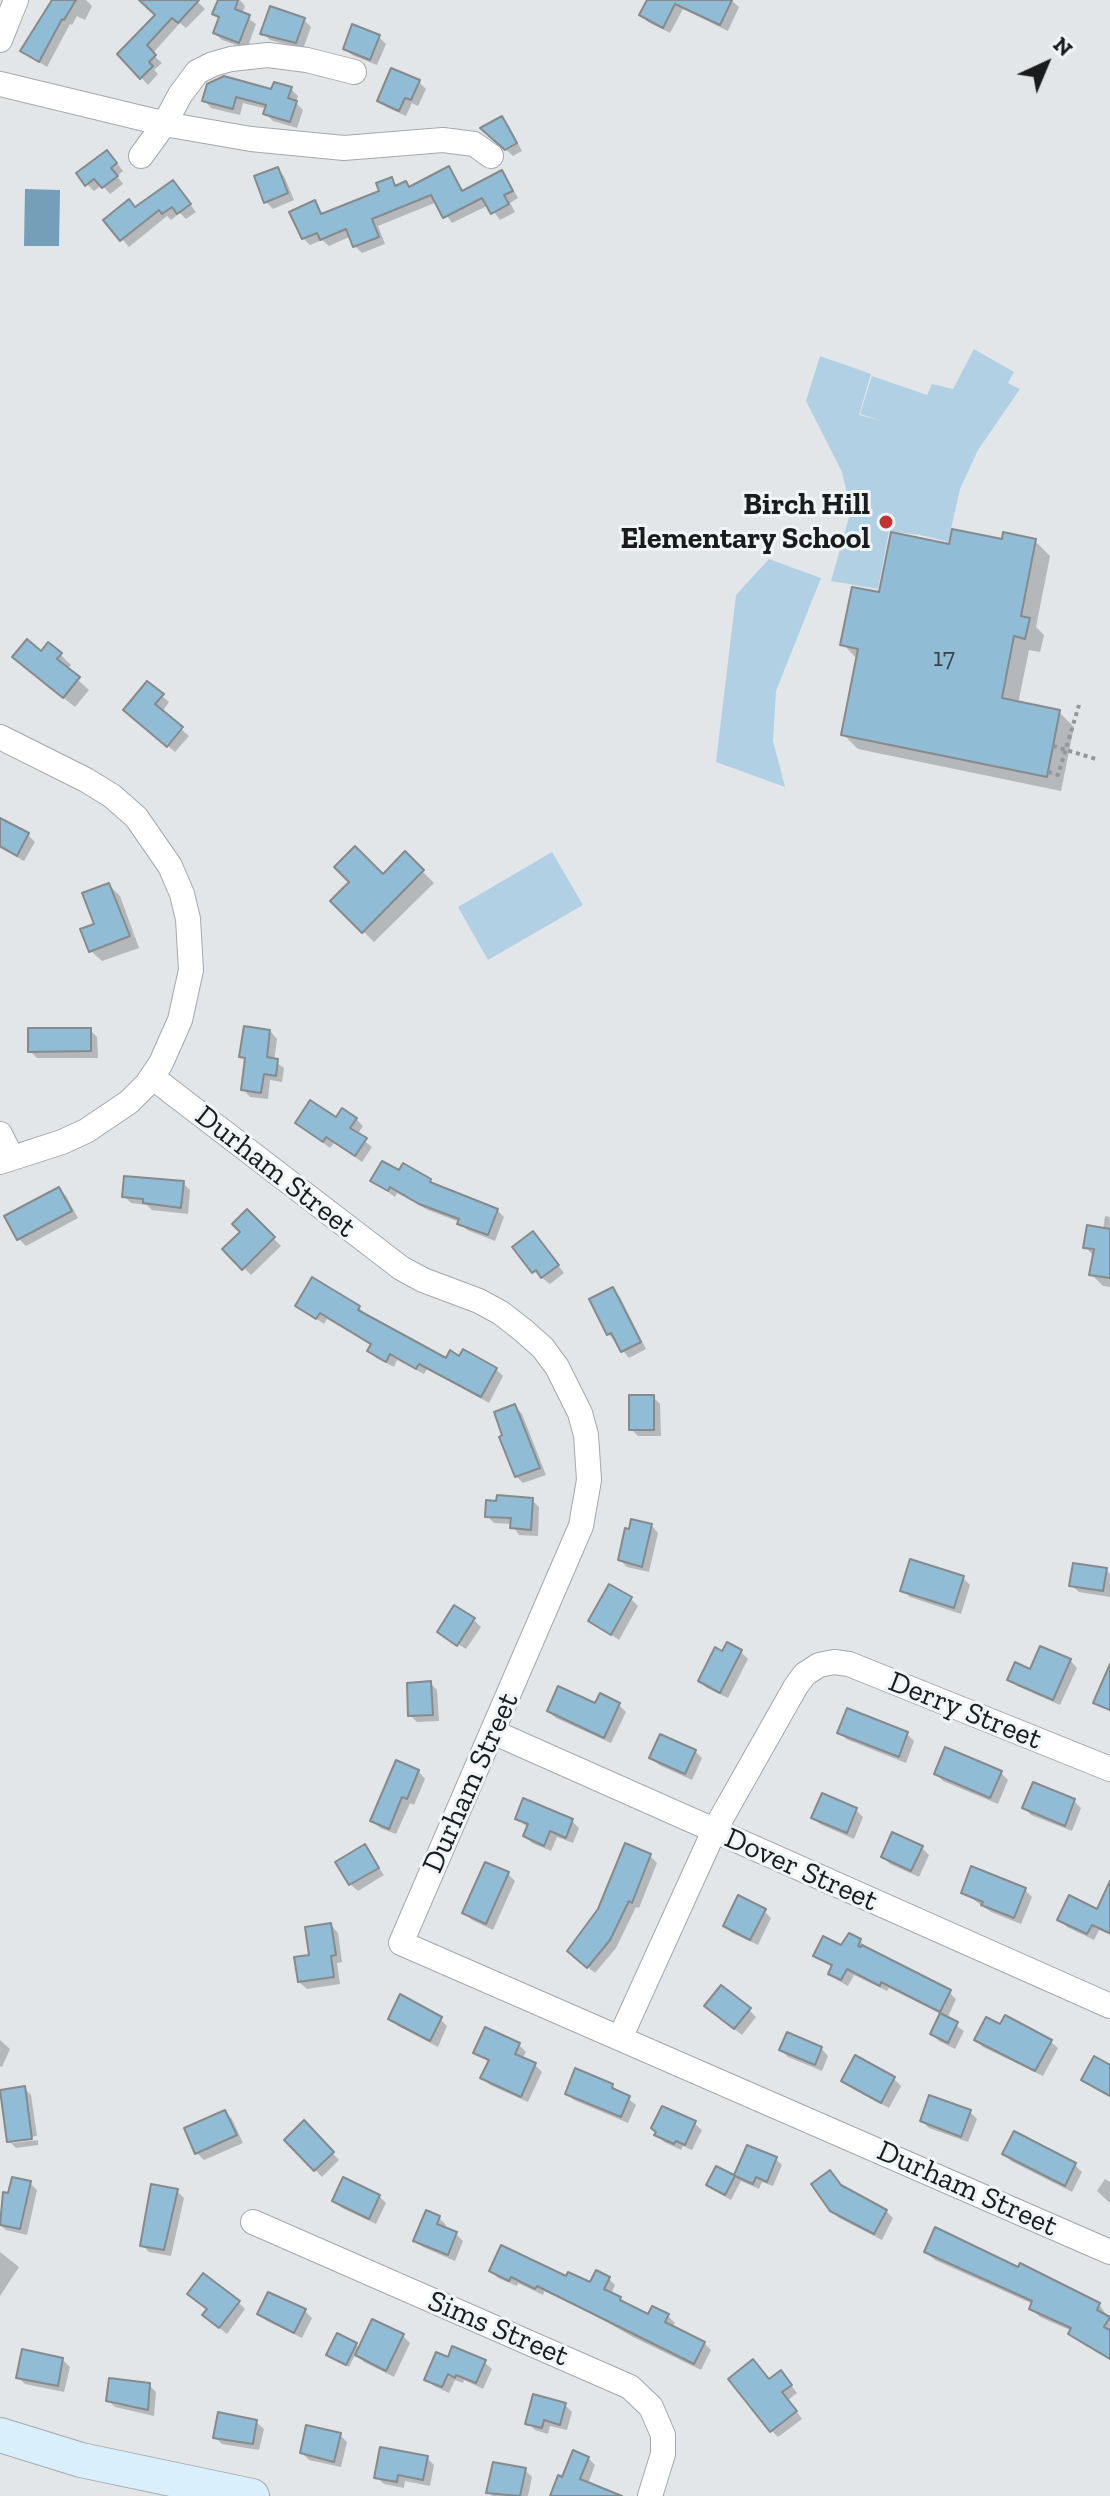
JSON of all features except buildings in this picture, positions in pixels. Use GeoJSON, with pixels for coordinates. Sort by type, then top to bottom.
{"type":"FeatureCollection","features":[{"type":"Feature","properties":{"kind":"main road"},"geometry":{"type":"LineString","coordinates":[[0,2435],[96,2463],[252,2496]]}},
{"type":"Feature","properties":{"kind":"street"},"geometry":{"type":"LineString","coordinates":[[0,40],[16,0]]}},
{"type":"Feature","properties":{"kind":"street"},"geometry":{"type":"LineString","coordinates":[[141,156],[197,72],[231,59],[268,55],[307,60],[354,72]]}},
{"type":"Feature","properties":{"kind":"street"},"geometry":{"type":"LineString","coordinates":[[0,84],[165,123],[251,139],[344,148],[443,140],[474,144],[491,156]]}},
{"type":"Feature","properties":{"kind":"street"},"geometry":{"type":"LineString","coordinates":[[0,737],[58,764],[112,796],[136,817],[170,866],[182,894],[188,919],[191,970],[180,1020],[152,1077],[129,1102],[86,1131],[6,1160],[0,1134]]}},
{"type":"Feature","properties":{"kind":"street","name":"Durham Street"},"geometry":{"type":"LineString","coordinates":[[152,1077],[401,1268],[501,1313],[543,1348],[570,1390],[586,1435],[589,1480],[586,1506],[575,1545],[401,1943],[1110,2252]]}},
{"type":"Feature","properties":{"kind":"street","name":"Derry Street"},"geometry":{"type":"LineString","coordinates":[[714,1831],[796,1686],[805,1674],[819,1665],[834,1662],[849,1664],[1110,1769]]}},
{"type":"Feature","properties":{"kind":"street","name":"Dover Street"},"geometry":{"type":"LineString","coordinates":[[493,1732],[1110,2006]]}},
{"type":"Feature","properties":{"kind":"street"},"geometry":{"type":"LineString","coordinates":[[620,2038],[714,1831]]}},
{"type":"Feature","properties":{"kind":"street","name":"Sims Street"},"geometry":{"type":"LineString","coordinates":[[253,2222],[630,2387],[651,2407],[663,2435],[663,2454],[650,2496]]}},
{"type":"Feature","properties":{"kind":"path"},"geometry":{"type":"LineString","coordinates":[[1048,772],[1058,775],[1079,705]]}},
{"type":"Feature","properties":{"kind":"path"},"geometry":{"type":"LineString","coordinates":[[1053,746],[1096,759]]}},
{"type":"Feature","properties":{"kind":"shaded area"},"geometry":{"type":"Polygon","coordinates":[[[25,189],[60,190],[59,246],[24,246],[25,189]]]}},
{"type":"Feature","properties":{"kind":"shaded area"},"geometry":{"type":"Polygon","coordinates":[[[974,349],[1014,372],[1008,383],[1020,389],[978,450],[960,489],[948,542],[889,531],[878,589],[831,581],[851,510],[842,472],[806,401],[820,356],[871,374],[859,415],[879,420],[860,414],[872,376],[927,395],[932,384],[953,389],[974,349]]]}},
{"type":"Feature","properties":{"kind":"shaded area"},"geometry":{"type":"Polygon","coordinates":[[[769,559],[821,578],[776,691],[773,741],[785,787],[716,762],[736,595],[769,559]]]}},
{"type":"Feature","properties":{"kind":"shaded area"},"geometry":{"type":"Polygon","coordinates":[[[552,852],[583,905],[488,960],[458,907],[552,852]]]}},
{"type":"Feature","properties":{"kind":"place","name":"Birch Hill Elementary School"},"geometry":{"type":"Point","coordinates":[886,522]}}]}
